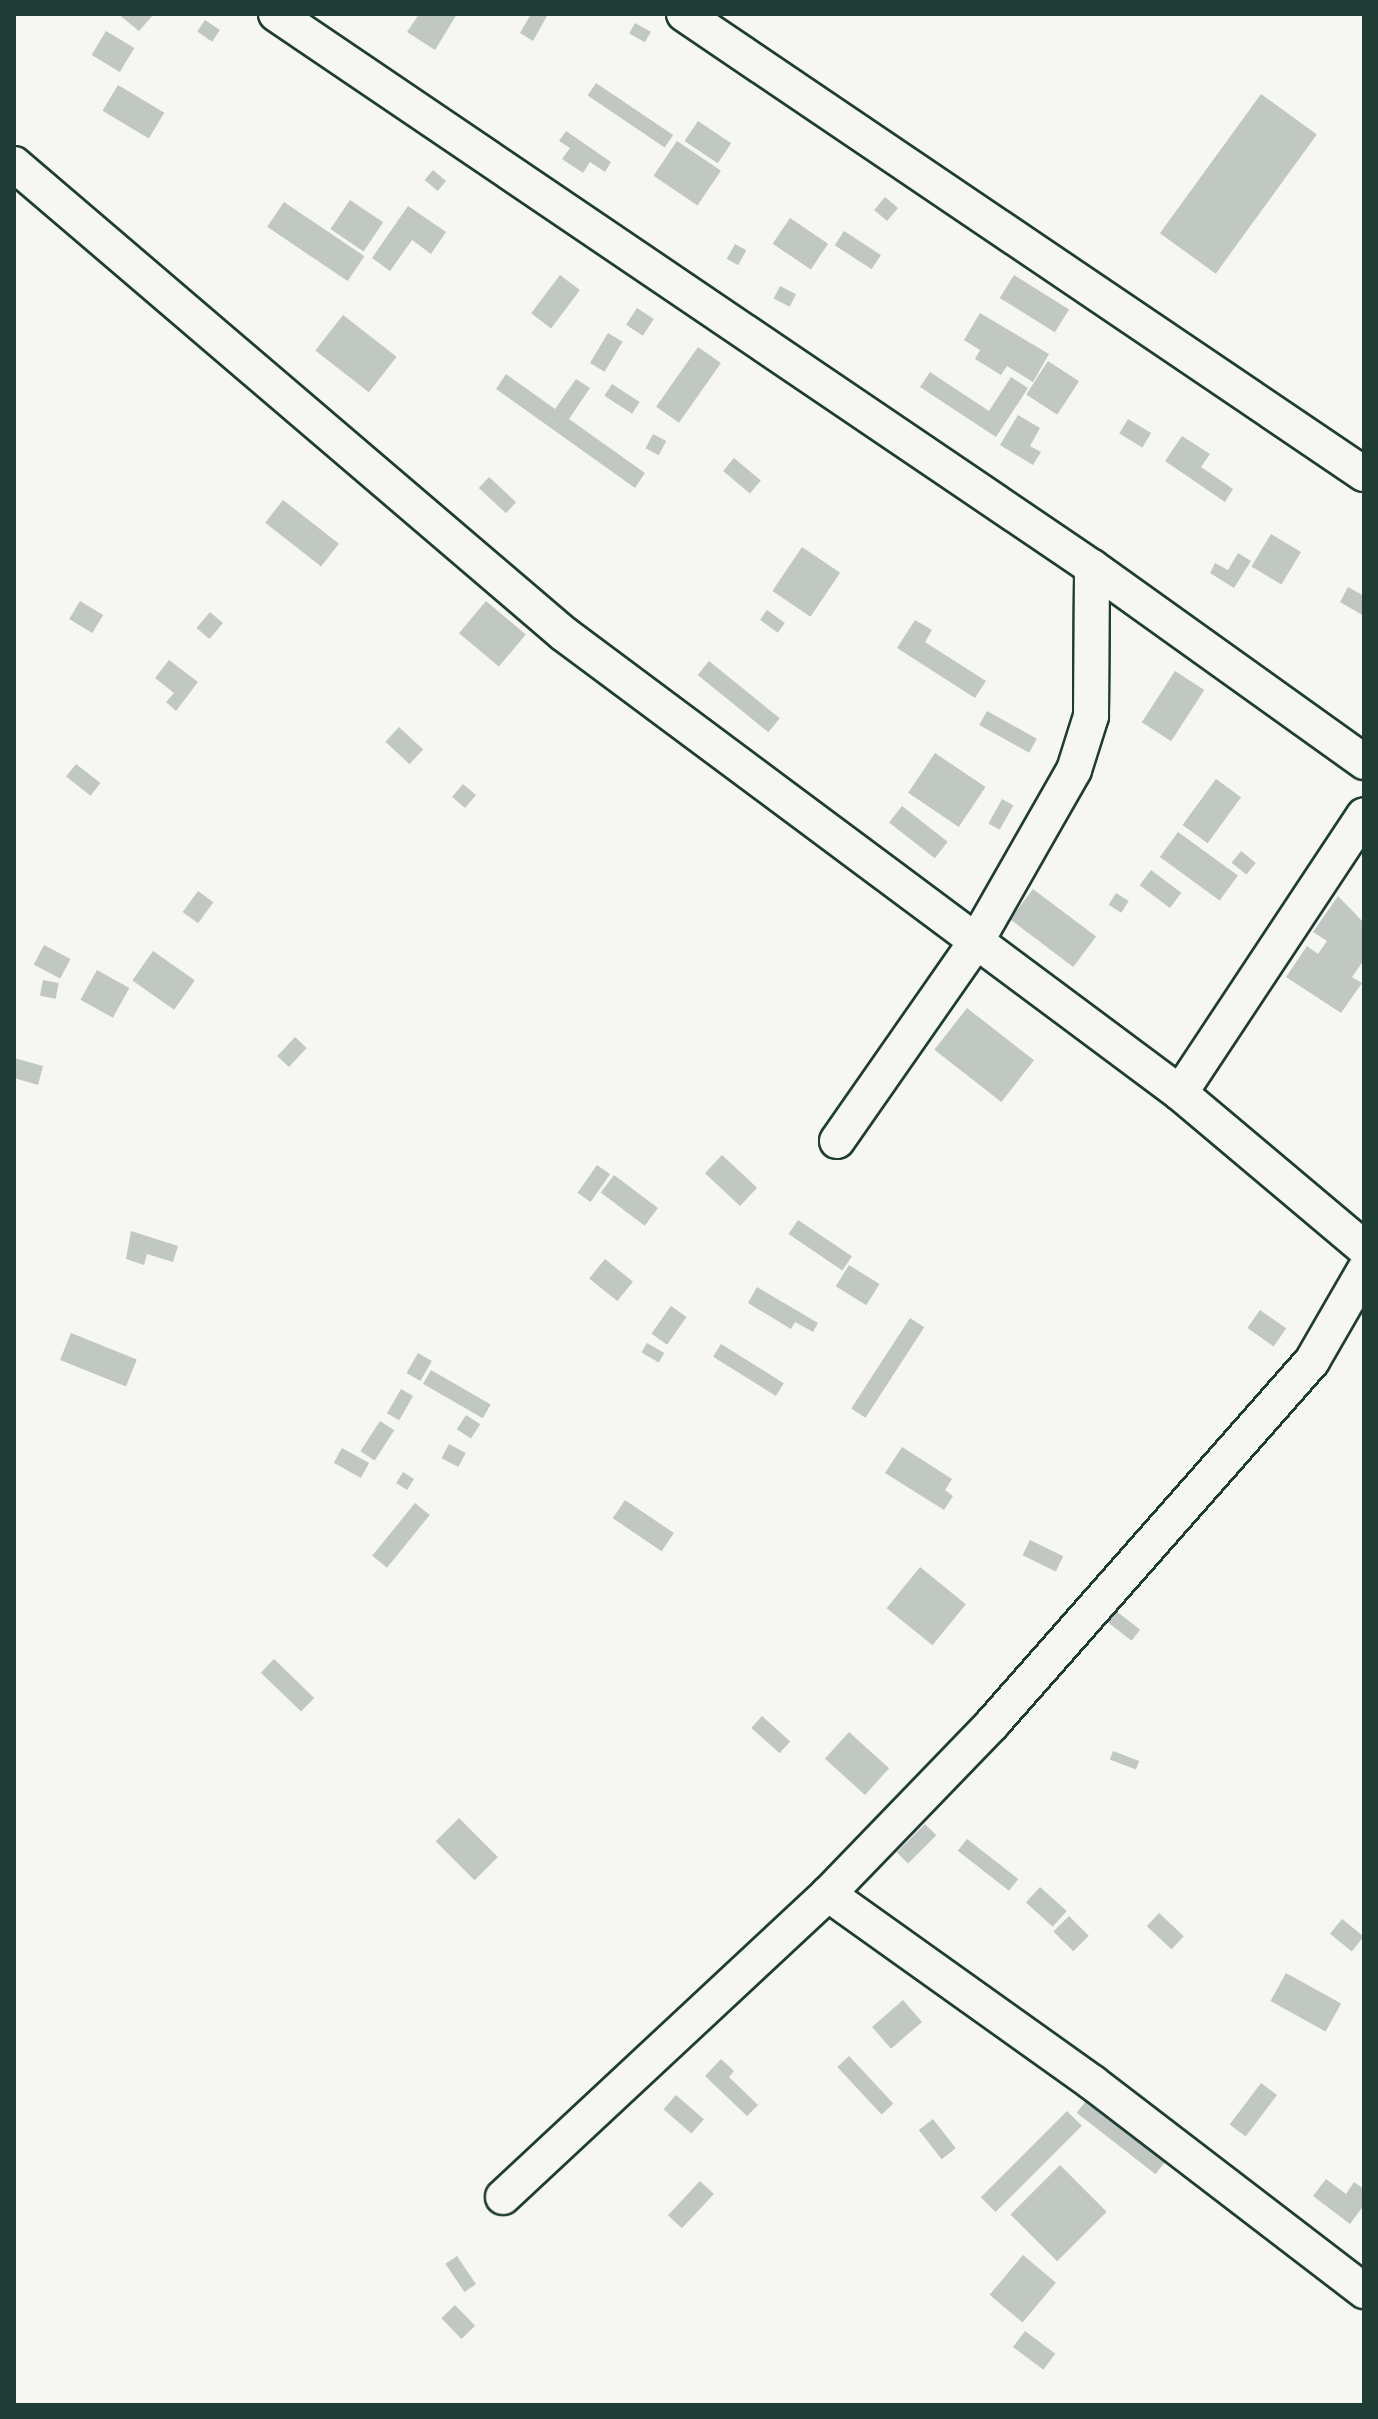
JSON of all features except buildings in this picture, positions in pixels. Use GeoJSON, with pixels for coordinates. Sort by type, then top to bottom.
{"type":"FeatureCollection","features":[{"type":"Feature","properties":{"kind":"street"},"geometry":{"type":"LineString","coordinates":[[276,14],[1092,567],[1364,762]]}},
{"type":"Feature","properties":{"kind":"street"},"geometry":{"type":"LineString","coordinates":[[684,14],[1364,474]]}},
{"type":"Feature","properties":{"kind":"street"},"geometry":{"type":"LineString","coordinates":[[14,164],[564,634],[1180,1093],[1364,1248]]}},
{"type":"Feature","properties":{"kind":"street"},"geometry":{"type":"LineString","coordinates":[[837,1141],[977,940],[1074,770],[1087,729],[1092,567]]}},
{"type":"Feature","properties":{"kind":"street"},"geometry":{"type":"LineString","coordinates":[[1180,1093],[1364,815]]}},
{"type":"Feature","properties":{"kind":"street"},"geometry":{"type":"LineString","coordinates":[[503,2197],[828,1894],[992,1724],[1312,1361],[1364,1271]]}},
{"type":"Feature","properties":{"kind":"street"},"geometry":{"type":"LineString","coordinates":[[828,1894],[1093,2083],[1364,2291]]}}]}
